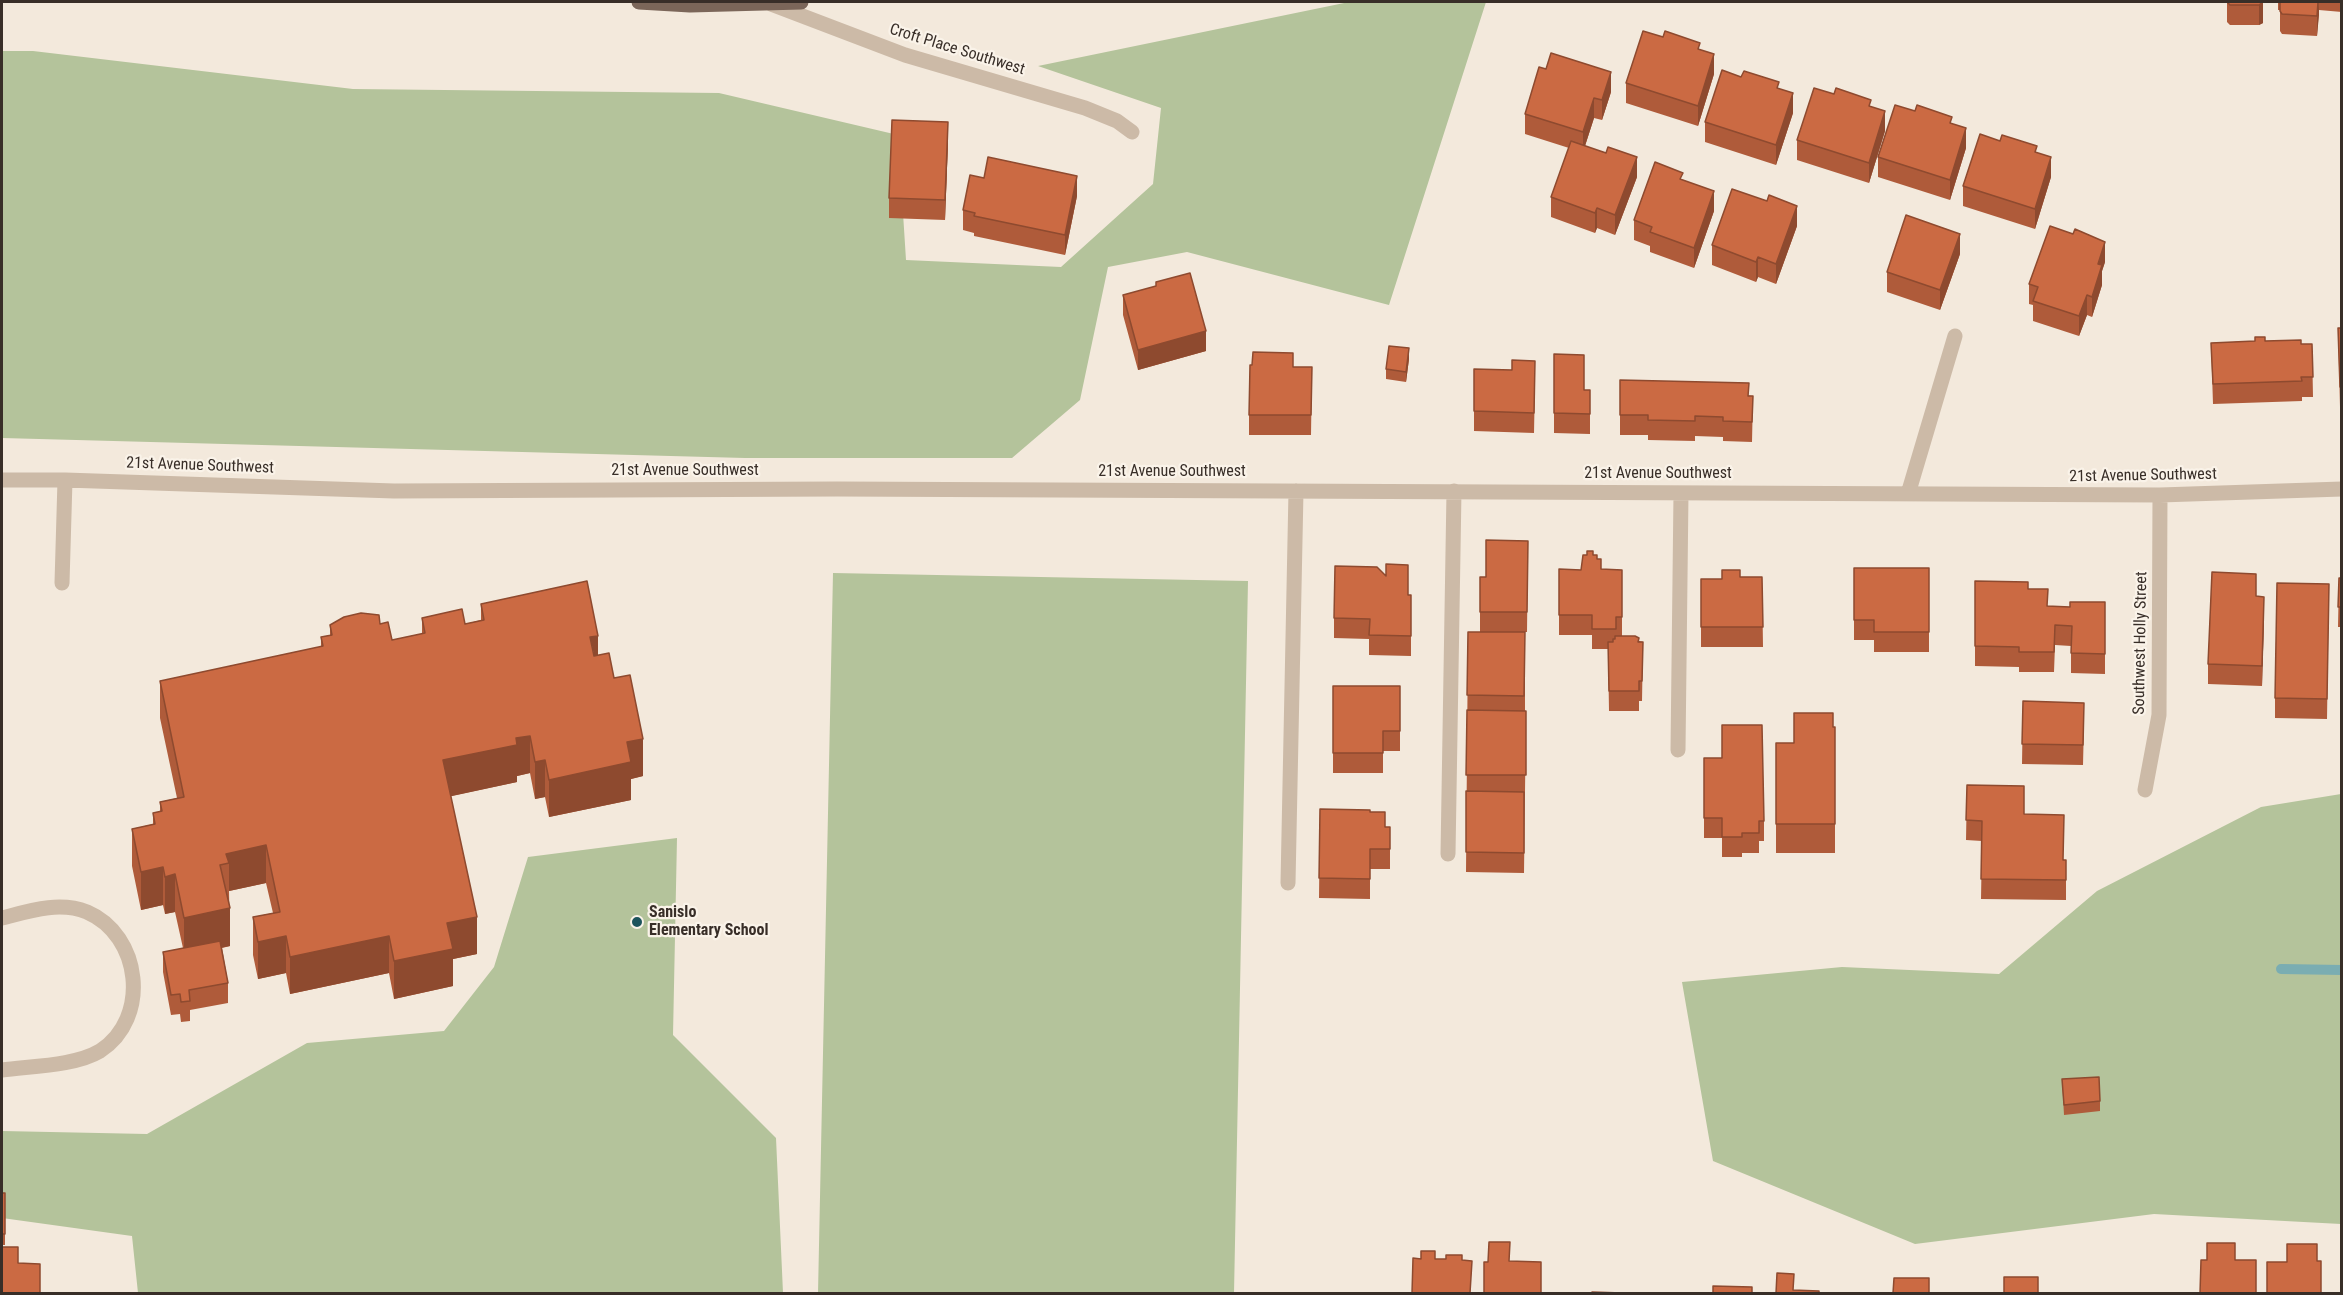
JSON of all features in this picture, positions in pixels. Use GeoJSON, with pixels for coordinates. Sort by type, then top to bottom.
{"type":"FeatureCollection","features":[{"type":"Feature","properties":{"kind":"main road"},"geometry":{"type":"LineString","coordinates":[[639,2],[690,5],[801,2]]}},
{"type":"Feature","properties":{"kind":"street","name":"Croft Place Southwest"},"geometry":{"type":"LineString","coordinates":[[771,4],[905,55],[1085,108],[1117,121],[1132,132]]}},
{"type":"Feature","properties":{"kind":"street"},"geometry":{"type":"LineString","coordinates":[[1908,494],[1955,336]]}},
{"type":"Feature","properties":{"kind":"street","name":"21st Avenue Southwest"},"geometry":{"type":"LineString","coordinates":[[2,480],[393,490],[1296,490],[2160,495],[2342,489]]}},
{"type":"Feature","properties":{"kind":"street"},"geometry":{"type":"LineString","coordinates":[[62,583],[65,480]]}},
{"type":"Feature","properties":{"kind":"street"},"geometry":{"type":"LineString","coordinates":[[1288,883],[1296,490]]}},
{"type":"Feature","properties":{"kind":"street"},"geometry":{"type":"LineString","coordinates":[[1448,854],[1454,491]]}},
{"type":"Feature","properties":{"kind":"street"},"geometry":{"type":"LineString","coordinates":[[1678,750],[1681,493]]}},
{"type":"Feature","properties":{"kind":"street","name":"Southwest Holly Street"},"geometry":{"type":"LineString","coordinates":[[2145,790],[2159,715],[2160,495]]}},
{"type":"Feature","properties":{"kind":"street"},"geometry":{"type":"LineString","coordinates":[[2,918],[41,909],[64,907],[86,912],[107,924],[123,943],[132,964],[134,989],[131,1011],[120,1032],[100,1051],[75,1060],[2,1070]]}},
{"type":"Feature","properties":{"kind":"green space"},"geometry":{"type":"Polygon","coordinates":[[[1349,2],[1486,2],[1389,305],[1187,252],[1108,267],[1080,400],[1012,458],[745,458],[2,438],[2,51],[33,51],[353,89],[719,93],[898,135],[906,260],[1061,267],[1153,184],[1161,108],[1038,66],[1349,2]]]}},
{"type":"Feature","properties":{"kind":"green space"},"geometry":{"type":"Polygon","coordinates":[[[833,573],[1248,581],[1234,1293],[818,1293],[833,573]]]}},
{"type":"Feature","properties":{"kind":"green space"},"geometry":{"type":"Polygon","coordinates":[[[2341,794],[2341,1224],[2154,1214],[1915,1244],[1713,1161],[1682,982],[1842,967],[1999,974],[2097,891],[2261,807],[2341,794]]]}},
{"type":"Feature","properties":{"kind":"green space"},"geometry":{"type":"Polygon","coordinates":[[[677,838],[673,1035],[776,1138],[783,1293],[138,1293],[132,1236],[2,1218],[2,1131],[147,1134],[307,1043],[444,1031],[494,967],[528,857],[677,838]]]}},
{"type":"Feature","properties":{"kind":"building"},"geometry":{"type":"Polygon","coordinates":[[[2227,2],[2263,2],[2259,5],[2230,5],[2227,2]]]}},
{"type":"Feature","properties":{"kind":"building"},"geometry":{"type":"Polygon","coordinates":[[[2280,2],[2318,2],[2317,16],[2282,14],[2280,2]]]}},
{"type":"Feature","properties":{"kind":"building"},"geometry":{"type":"Polygon","coordinates":[[[1643,31],[1663,37],[1665,31],[1700,43],[1698,49],[1714,54],[1698,106],[1626,83],[1643,31]]]}},
{"type":"Feature","properties":{"kind":"building"},"geometry":{"type":"Polygon","coordinates":[[[1551,53],[1611,72],[1602,100],[1594,98],[1583,132],[1525,114],[1539,67],[1546,69],[1551,53]]]}},
{"type":"Feature","properties":{"kind":"building"},"geometry":{"type":"Polygon","coordinates":[[[1722,70],[1741,77],[1744,71],[1779,82],[1777,88],[1793,93],[1776,145],[1705,122],[1722,70]]]}},
{"type":"Feature","properties":{"kind":"building"},"geometry":{"type":"Polygon","coordinates":[[[1814,88],[1834,94],[1836,88],[1871,100],[1869,106],[1885,111],[1869,163],[1797,140],[1814,88]]]}},
{"type":"Feature","properties":{"kind":"building"},"geometry":{"type":"Polygon","coordinates":[[[1895,105],[1915,111],[1917,105],[1952,117],[1950,123],[1966,128],[1950,180],[1878,157],[1895,105]]]}},
{"type":"Feature","properties":{"kind":"building"},"geometry":{"type":"Polygon","coordinates":[[[892,120],[948,122],[945,200],[889,198],[892,120]]]}},
{"type":"Feature","properties":{"kind":"building"},"geometry":{"type":"Polygon","coordinates":[[[1980,134],[2000,141],[2002,135],[2037,146],[2035,152],[2051,157],[2035,209],[1963,186],[1980,134]]]}},
{"type":"Feature","properties":{"kind":"building"},"geometry":{"type":"Polygon","coordinates":[[[1571,141],[1606,153],[1608,147],[1637,157],[1615,215],[1597,208],[1595,213],[1551,197],[1571,141]]]}},
{"type":"Feature","properties":{"kind":"building"},"geometry":{"type":"Polygon","coordinates":[[[988,157],[1077,176],[1065,235],[974,216],[975,213],[963,210],[970,175],[984,178],[988,157]]]}},
{"type":"Feature","properties":{"kind":"building"},"geometry":{"type":"Polygon","coordinates":[[[1655,162],[1683,173],[1680,179],[1714,191],[1694,248],[1650,232],[1652,227],[1634,220],[1655,162]]]}},
{"type":"Feature","properties":{"kind":"building"},"geometry":{"type":"Polygon","coordinates":[[[1732,189],[1767,201],[1769,195],[1797,206],[1776,264],[1758,257],[1756,262],[1712,245],[1732,189]]]}},
{"type":"Feature","properties":{"kind":"building"},"geometry":{"type":"Polygon","coordinates":[[[1906,215],[1960,234],[1940,290],[1887,272],[1906,215]]]}},
{"type":"Feature","properties":{"kind":"building"},"geometry":{"type":"Polygon","coordinates":[[[2050,226],[2073,234],[2075,229],[2105,242],[2098,264],[2102,265],[2092,297],[2087,295],[2079,316],[2033,301],[2038,287],[2029,284],[2050,226]]]}},
{"type":"Feature","properties":{"kind":"building"},"geometry":{"type":"Polygon","coordinates":[[[1190,273],[1206,331],[1138,350],[1123,295],[1156,286],[1156,282],[1190,273]]]}},
{"type":"Feature","properties":{"kind":"building"},"geometry":{"type":"Polygon","coordinates":[[[2338,328],[2342,328],[2342,386],[2340,387],[2338,328]]]}},
{"type":"Feature","properties":{"kind":"building"},"geometry":{"type":"Polygon","coordinates":[[[2255,337],[2265,337],[2265,341],[2301,340],[2301,344],[2312,344],[2313,377],[2301,377],[2302,381],[2213,384],[2211,343],[2255,341],[2255,337]]]}},
{"type":"Feature","properties":{"kind":"building"},"geometry":{"type":"Polygon","coordinates":[[[1389,346],[1409,348],[1406,372],[1386,369],[1389,346]]]}},
{"type":"Feature","properties":{"kind":"building"},"geometry":{"type":"Polygon","coordinates":[[[1253,352],[1293,353],[1293,367],[1312,367],[1311,415],[1249,415],[1250,365],[1252,365],[1253,352]]]}},
{"type":"Feature","properties":{"kind":"building"},"geometry":{"type":"Polygon","coordinates":[[[1554,354],[1584,355],[1584,390],[1590,390],[1590,414],[1554,413],[1554,354]]]}},
{"type":"Feature","properties":{"kind":"building"},"geometry":{"type":"Polygon","coordinates":[[[1512,360],[1535,361],[1534,413],[1474,411],[1474,369],[1512,370],[1512,360]]]}},
{"type":"Feature","properties":{"kind":"building"},"geometry":{"type":"Polygon","coordinates":[[[1620,380],[1749,383],[1748,396],[1753,396],[1752,422],[1723,421],[1723,417],[1695,416],[1695,421],[1648,420],[1648,415],[1620,415],[1620,380]]]}},
{"type":"Feature","properties":{"kind":"building"},"geometry":{"type":"Polygon","coordinates":[[[1486,540],[1528,541],[1527,612],[1480,612],[1480,577],[1486,577],[1486,540]]]}},
{"type":"Feature","properties":{"kind":"building"},"geometry":{"type":"Polygon","coordinates":[[[1587,551],[1593,551],[1597,559],[1601,559],[1601,569],[1622,570],[1622,617],[1616,617],[1616,629],[1592,629],[1592,615],[1559,615],[1559,569],[1581,570],[1583,555],[1587,555],[1587,551]]]}},
{"type":"Feature","properties":{"kind":"building"},"geometry":{"type":"Polygon","coordinates":[[[1386,564],[1408,565],[1411,636],[1369,635],[1370,619],[1334,618],[1335,566],[1377,567],[1386,576],[1386,564]]]}},
{"type":"Feature","properties":{"kind":"building"},"geometry":{"type":"Polygon","coordinates":[[[1854,568],[1929,568],[1929,632],[1874,632],[1874,620],[1854,620],[1854,568]]]}},
{"type":"Feature","properties":{"kind":"building"},"geometry":{"type":"Polygon","coordinates":[[[1722,570],[1740,570],[1740,577],[1762,577],[1763,627],[1701,627],[1701,579],[1722,579],[1722,570]]]}},
{"type":"Feature","properties":{"kind":"building"},"geometry":{"type":"Polygon","coordinates":[[[2212,572],[2256,574],[2256,596],[2264,597],[2262,666],[2208,664],[2212,572]]]}},
{"type":"Feature","properties":{"kind":"building"},"geometry":{"type":"Polygon","coordinates":[[[2339,578],[2342,578],[2342,607],[2338,607],[2339,578]]]}},
{"type":"Feature","properties":{"kind":"building"},"geometry":{"type":"Polygon","coordinates":[[[587,581],[598,636],[590,637],[594,656],[609,653],[614,678],[630,675],[643,739],[627,742],[631,762],[549,780],[545,760],[535,762],[530,736],[516,738],[517,745],[443,760],[477,917],[447,923],[453,949],[394,961],[389,936],[290,957],[286,936],[258,942],[253,917],[280,912],[266,845],[226,854],[229,863],[220,865],[230,908],[184,918],[175,874],[165,877],[163,867],[141,872],[132,829],[155,824],[153,813],[162,811],[160,802],[184,797],[160,681],[323,646],[321,637],[332,635],[330,625],[344,617],[361,613],[379,615],[380,624],[388,622],[392,640],[425,633],[422,618],[462,609],[465,624],[484,620],[481,604],[587,581]]]}},
{"type":"Feature","properties":{"kind":"building"},"geometry":{"type":"Polygon","coordinates":[[[1975,581],[2028,582],[2028,589],[2048,589],[2047,606],[2070,607],[2070,602],[2105,602],[2105,654],[2071,653],[2072,626],[2055,625],[2054,652],[2019,652],[2019,647],[1975,646],[1975,581]]]}},
{"type":"Feature","properties":{"kind":"building"},"geometry":{"type":"Polygon","coordinates":[[[2277,583],[2329,584],[2327,699],[2275,698],[2277,583]]]}},
{"type":"Feature","properties":{"kind":"building"},"geometry":{"type":"Polygon","coordinates":[[[1468,632],[1525,632],[1524,696],[1467,695],[1468,632]]]}},
{"type":"Feature","properties":{"kind":"building"},"geometry":{"type":"Polygon","coordinates":[[[1615,636],[1635,636],[1639,638],[1638,642],[1643,642],[1642,681],[1639,681],[1639,691],[1609,691],[1608,642],[1613,642],[1615,636]]]}},
{"type":"Feature","properties":{"kind":"building"},"geometry":{"type":"Polygon","coordinates":[[[1333,686],[1400,686],[1400,731],[1383,731],[1383,753],[1333,753],[1333,686]]]}},
{"type":"Feature","properties":{"kind":"building"},"geometry":{"type":"Polygon","coordinates":[[[2023,701],[2084,703],[2083,745],[2022,744],[2023,701]]]}},
{"type":"Feature","properties":{"kind":"building"},"geometry":{"type":"Polygon","coordinates":[[[1467,710],[1526,711],[1526,775],[1466,775],[1467,710]]]}},
{"type":"Feature","properties":{"kind":"building"},"geometry":{"type":"Polygon","coordinates":[[[1794,713],[1833,713],[1835,824],[1776,824],[1776,743],[1794,743],[1794,713]]]}},
{"type":"Feature","properties":{"kind":"building"},"geometry":{"type":"Polygon","coordinates":[[[1722,725],[1762,725],[1764,821],[1759,821],[1759,833],[1742,833],[1742,837],[1722,837],[1722,818],[1704,818],[1704,758],[1722,758],[1722,725]]]}},
{"type":"Feature","properties":{"kind":"building"},"geometry":{"type":"Polygon","coordinates":[[[1967,785],[2024,786],[2024,814],[2064,815],[2063,860],[2066,860],[2066,880],[1981,879],[1982,821],[1966,820],[1967,785]]]}},
{"type":"Feature","properties":{"kind":"building"},"geometry":{"type":"Polygon","coordinates":[[[1466,791],[1524,792],[1524,853],[1466,852],[1466,791]]]}},
{"type":"Feature","properties":{"kind":"building"},"geometry":{"type":"Polygon","coordinates":[[[1320,809],[1385,812],[1385,827],[1390,827],[1390,849],[1370,849],[1370,879],[1319,878],[1320,809]]]}},
{"type":"Feature","properties":{"kind":"building"},"geometry":{"type":"Polygon","coordinates":[[[220,941],[228,983],[189,990],[190,1001],[181,1002],[180,994],[171,995],[163,952],[220,941]]]}},
{"type":"Feature","properties":{"kind":"building"},"geometry":{"type":"Polygon","coordinates":[[[2099,1077],[2100,1101],[2064,1105],[2062,1079],[2099,1077]]]}},
{"type":"Feature","properties":{"kind":"building"},"geometry":{"type":"Polygon","coordinates":[[[2,1193],[5,1193],[5,1234],[2,1234],[2,1193]]]}},
{"type":"Feature","properties":{"kind":"building"},"geometry":{"type":"Polygon","coordinates":[[[1489,1242],[1510,1242],[1509,1261],[1541,1262],[1541,1293],[1484,1293],[1484,1262],[1488,1262],[1489,1242]]]}},
{"type":"Feature","properties":{"kind":"building"},"geometry":{"type":"Polygon","coordinates":[[[2207,1243],[2235,1243],[2235,1260],[2256,1260],[2256,1293],[2200,1293],[2201,1260],[2207,1260],[2207,1243]]]}},
{"type":"Feature","properties":{"kind":"building"},"geometry":{"type":"Polygon","coordinates":[[[2287,1244],[2317,1244],[2317,1261],[2321,1261],[2321,1293],[2267,1293],[2267,1262],[2287,1262],[2287,1244]]]}},
{"type":"Feature","properties":{"kind":"building"},"geometry":{"type":"Polygon","coordinates":[[[2,1247],[18,1247],[18,1263],[40,1264],[40,1293],[2,1293],[2,1247]]]}},
{"type":"Feature","properties":{"kind":"building"},"geometry":{"type":"Polygon","coordinates":[[[1421,1251],[1435,1251],[1435,1259],[1446,1259],[1446,1255],[1462,1255],[1462,1260],[1472,1261],[1470,1293],[1412,1293],[1413,1258],[1421,1259],[1421,1251]]]}},
{"type":"Feature","properties":{"kind":"building"},"geometry":{"type":"Polygon","coordinates":[[[1777,1273],[1794,1274],[1793,1290],[1819,1291],[1819,1293],[1776,1293],[1777,1273]]]}},
{"type":"Feature","properties":{"kind":"building"},"geometry":{"type":"Polygon","coordinates":[[[2004,1277],[2038,1277],[2038,1293],[2004,1293],[2004,1277]]]}},
{"type":"Feature","properties":{"kind":"building"},"geometry":{"type":"Polygon","coordinates":[[[1894,1278],[1929,1278],[1929,1293],[1893,1293],[1894,1278]]]}},
{"type":"Feature","properties":{"kind":"building"},"geometry":{"type":"Polygon","coordinates":[[[1713,1286],[1752,1287],[1752,1293],[1713,1293],[1713,1286]]]}},
{"type":"Feature","properties":{"kind":"waterway"},"geometry":{"type":"LineString","coordinates":[[2281,969],[2342,970]]}},
{"type":"Feature","properties":{"kind":"place","name":"Sanislo Elementary School"},"geometry":{"type":"Point","coordinates":[637,922]}}]}
